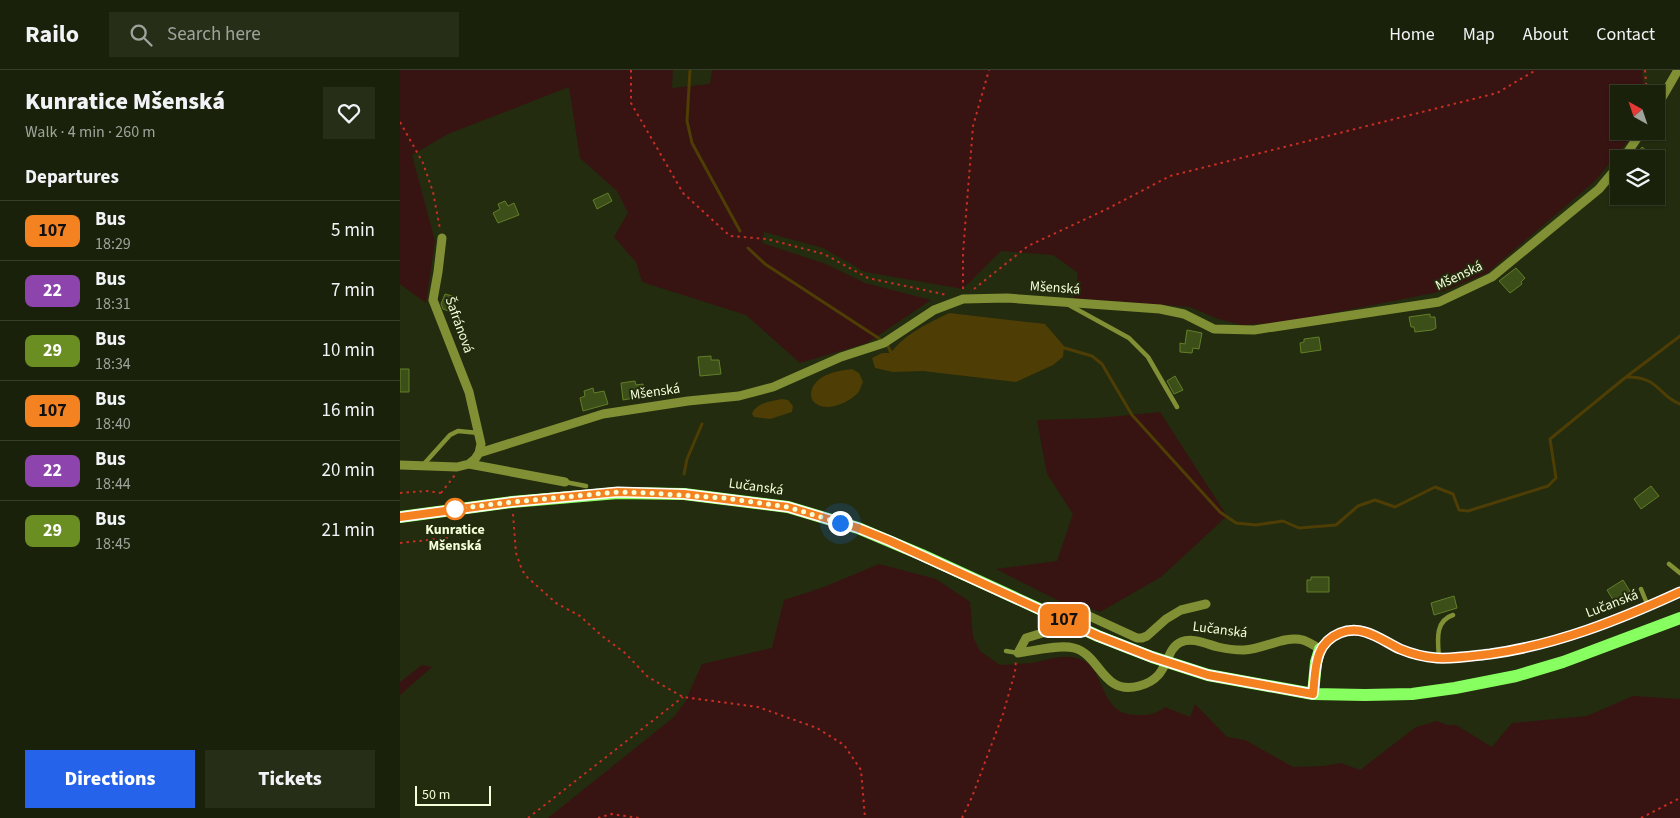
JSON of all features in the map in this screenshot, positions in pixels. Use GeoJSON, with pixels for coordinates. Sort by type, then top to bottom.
{"type":"FeatureCollection","features":[{"type":"Feature","properties":{"kind":"main road","name":"Lučanská"},"geometry":{"type":"LineString","coordinates":[[400,517],[512,502],[618,492],[684,494],[788,507],[858,528],[994,587],[1113,642],[1217,677],[1313,694],[1412,694],[1516,676],[1563,662],[1680,618]]}},
{"type":"Feature","properties":{"kind":"main road"},"geometry":{"type":"LineString","coordinates":[[1313,694],[1316,662],[1320,649]]}},
{"type":"Feature","properties":{"kind":"street"},"geometry":{"type":"LineString","coordinates":[[1665,92],[1678,70]]}},
{"type":"Feature","properties":{"kind":"street","name":"Mšenská"},"geometry":{"type":"LineString","coordinates":[[479,453],[603,414],[688,401],[739,396],[773,386],[841,357],[884,343],[934,310],[963,299],[1007,298],[1160,309],[1184,314],[1214,329],[1254,330],[1439,302],[1492,277],[1598,189],[1610,175]]}},
{"type":"Feature","properties":{"kind":"street","name":"Šafránová"},"geometry":{"type":"LineString","coordinates":[[442,238],[433,300],[469,392],[481,444],[479,453]]}},
{"type":"Feature","properties":{"kind":"street"},"geometry":{"type":"LineString","coordinates":[[469,464],[479,453]]}},
{"type":"Feature","properties":{"kind":"street"},"geometry":{"type":"LineString","coordinates":[[400,465],[457,467],[469,464],[565,482]]}},
{"type":"Feature","properties":{"kind":"street","name":"Lučanská"},"geometry":{"type":"LineString","coordinates":[[1018,653],[1063,647],[1074,648],[1090,658],[1106,679],[1125,688],[1138,686],[1154,680],[1165,666],[1173,649],[1183,641],[1191,640],[1217,647],[1245,650],[1294,639],[1303,640],[1320,649],[1332,637],[1342,632],[1354,631],[1374,635],[1387,643],[1414,654],[1438,658],[1473,656],[1546,643],[1590,629],[1680,592]]}},
{"type":"Feature","properties":{"kind":"street","name":"Lučanská"},"geometry":{"type":"LineString","coordinates":[[1018,653],[1026,638],[1049,630],[1074,614],[1087,615],[1137,638],[1147,636],[1166,619],[1181,610],[1206,604]]}},
{"type":"Feature","properties":{"kind":"lane"},"geometry":{"type":"LineString","coordinates":[[1064,302],[1129,338],[1148,357],[1177,407]]}},
{"type":"Feature","properties":{"kind":"lane"},"geometry":{"type":"LineString","coordinates":[[423,465],[450,435],[458,431],[479,434]]}},
{"type":"Feature","properties":{"kind":"lane"},"geometry":{"type":"LineString","coordinates":[[565,482],[586,486]]}},
{"type":"Feature","properties":{"kind":"lane"},"geometry":{"type":"LineString","coordinates":[[1669,564],[1680,573]]}},
{"type":"Feature","properties":{"kind":"lane"},"geometry":{"type":"LineString","coordinates":[[1641,589],[1648,606]]}},
{"type":"Feature","properties":{"kind":"lane"},"geometry":{"type":"LineString","coordinates":[[1438,658],[1439,628],[1445,619],[1452,615]]}},
{"type":"Feature","properties":{"kind":"lane"},"geometry":{"type":"LineString","coordinates":[[1006,651],[1018,653]]}},
{"type":"Feature","properties":{"kind":"path"},"geometry":{"type":"LineString","coordinates":[[631,70],[631,103],[683,193],[730,236],[767,239],[824,254],[868,278],[963,299]]}},
{"type":"Feature","properties":{"kind":"path"},"geometry":{"type":"LineString","coordinates":[[963,299],[963,253],[973,126],[989,70]]}},
{"type":"Feature","properties":{"kind":"path"},"geometry":{"type":"LineString","coordinates":[[963,299],[989,275],[1028,246],[1109,208],[1170,176],[1497,93],[1536,70]]}},
{"type":"Feature","properties":{"kind":"path"},"geometry":{"type":"LineString","coordinates":[[1644,70],[1646,85]]}},
{"type":"Feature","properties":{"kind":"path"},"geometry":{"type":"LineString","coordinates":[[400,122],[423,163],[433,192],[442,238]]}},
{"type":"Feature","properties":{"kind":"path"},"geometry":{"type":"LineString","coordinates":[[440,493],[455,474]]}},
{"type":"Feature","properties":{"kind":"path"},"geometry":{"type":"LineString","coordinates":[[400,493],[427,491],[440,493]]}},
{"type":"Feature","properties":{"kind":"path"},"geometry":{"type":"LineString","coordinates":[[440,493],[441,497]]}},
{"type":"Feature","properties":{"kind":"path"},"geometry":{"type":"LineString","coordinates":[[512,502],[516,553],[522,570],[556,604],[580,616],[625,653],[648,677],[683,697],[758,707],[816,728],[844,745],[862,770],[866,818]]}},
{"type":"Feature","properties":{"kind":"path"},"geometry":{"type":"LineString","coordinates":[[400,543],[447,538],[446,530]]}},
{"type":"Feature","properties":{"kind":"path"},"geometry":{"type":"LineString","coordinates":[[962,818],[1004,714],[1018,653]]}},
{"type":"Feature","properties":{"kind":"path"},"geometry":{"type":"LineString","coordinates":[[528,818],[683,697]]}},
{"type":"Feature","properties":{"kind":"path"},"geometry":{"type":"LineString","coordinates":[[1641,818],[1680,798]]}},
{"type":"Feature","properties":{"kind":"path"},"geometry":{"type":"LineString","coordinates":[[598,818],[611,814],[639,818]]}},
{"type":"Feature","properties":{"kind":"shaded area"},"geometry":{"type":"Polygon","coordinates":[[[400,70],[673,70],[672,88],[710,84],[712,70],[1642,70],[1643,85],[1610,85],[1610,140],[1629,140],[1620,150],[1610,150],[1610,163],[1595,181],[1487,273],[1444,291],[1287,322],[1243,325],[1218,319],[1190,307],[1074,298],[1078,273],[1053,255],[1001,251],[963,289],[865,272],[823,248],[764,232],[762,243],[826,264],[865,283],[931,300],[867,343],[800,363],[746,315],[642,282],[636,262],[614,237],[628,213],[617,191],[580,158],[569,87],[448,134],[412,155],[435,241],[426,303],[400,284],[400,70]]]}},
{"type":"Feature","properties":{"kind":"shaded area"},"geometry":{"type":"Polygon","coordinates":[[[949,313],[1045,324],[1064,346],[1063,357],[1053,365],[1016,382],[923,371],[893,372],[875,368],[872,358],[882,353],[891,353],[896,346],[910,335],[949,313]]]}},
{"type":"Feature","properties":{"kind":"shaded area"},"geometry":{"type":"Polygon","coordinates":[[[852,369],[859,373],[863,382],[858,393],[844,403],[832,407],[820,406],[814,402],[811,397],[811,391],[819,380],[834,372],[852,369]]]}},
{"type":"Feature","properties":{"kind":"shaded area"},"geometry":{"type":"Polygon","coordinates":[[[782,399],[788,400],[793,406],[792,412],[770,419],[754,417],[752,414],[760,405],[782,399]]]}},
{"type":"Feature","properties":{"kind":"shaded area"},"geometry":{"type":"Polygon","coordinates":[[[1160,412],[1227,516],[1161,577],[1100,612],[1085,606],[1069,606],[996,569],[1057,561],[1073,514],[1047,474],[1037,420],[1099,418],[1160,412]]]}},
{"type":"Feature","properties":{"kind":"shaded area"},"geometry":{"type":"Polygon","coordinates":[[[879,564],[936,579],[970,602],[973,637],[980,651],[1000,665],[1031,663],[1062,657],[1080,659],[1089,664],[1095,672],[1115,708],[1124,713],[1149,715],[1165,707],[1190,717],[1195,704],[1227,737],[1245,740],[1293,767],[1324,766],[1341,763],[1360,770],[1416,727],[1437,721],[1447,725],[1456,725],[1492,747],[1512,723],[1587,716],[1633,696],[1680,699],[1680,818],[548,818],[674,717],[685,702],[702,664],[772,648],[784,600],[824,587],[879,564]]]}},
{"type":"Feature","properties":{"kind":"shaded area"},"geometry":{"type":"Polygon","coordinates":[[[422,665],[432,667],[400,695],[400,682],[422,665]]]}},
{"type":"Feature","properties":{"kind":"building"},"geometry":{"type":"Polygon","coordinates":[[[608,193],[612,201],[597,209],[593,200],[608,193]]]}},
{"type":"Feature","properties":{"kind":"building"},"geometry":{"type":"Polygon","coordinates":[[[505,201],[508,206],[514,203],[519,215],[498,223],[493,213],[500,209],[498,204],[505,201]]]}},
{"type":"Feature","properties":{"kind":"building"},"geometry":{"type":"Polygon","coordinates":[[[1516,268],[1525,278],[1521,282],[1522,284],[1510,293],[1499,281],[1516,268]]]}},
{"type":"Feature","properties":{"kind":"building"},"geometry":{"type":"Polygon","coordinates":[[[445,294],[456,297],[451,312],[443,309],[441,304],[445,294]]]}},
{"type":"Feature","properties":{"kind":"building"},"geometry":{"type":"Polygon","coordinates":[[[1430,314],[1430,317],[1435,317],[1436,328],[1415,332],[1414,327],[1411,327],[1409,317],[1430,314]]]}},
{"type":"Feature","properties":{"kind":"building"},"geometry":{"type":"Polygon","coordinates":[[[1187,330],[1202,333],[1199,349],[1193,348],[1192,353],[1180,352],[1180,343],[1185,344],[1187,330]]]}},
{"type":"Feature","properties":{"kind":"building"},"geometry":{"type":"Polygon","coordinates":[[[1319,337],[1321,350],[1301,353],[1300,343],[1304,342],[1304,339],[1319,337]]]}},
{"type":"Feature","properties":{"kind":"building"},"geometry":{"type":"Polygon","coordinates":[[[711,356],[711,360],[719,360],[721,374],[700,376],[698,357],[711,356]]]}},
{"type":"Feature","properties":{"kind":"building"},"geometry":{"type":"Polygon","coordinates":[[[400,369],[409,369],[409,392],[400,392],[400,369]]]}},
{"type":"Feature","properties":{"kind":"building"},"geometry":{"type":"Polygon","coordinates":[[[1175,376],[1183,390],[1174,394],[1167,381],[1175,376]]]}},
{"type":"Feature","properties":{"kind":"building"},"geometry":{"type":"Polygon","coordinates":[[[635,381],[636,385],[643,384],[645,396],[623,400],[621,383],[635,381]]]}},
{"type":"Feature","properties":{"kind":"building"},"geometry":{"type":"Polygon","coordinates":[[[593,388],[594,393],[604,391],[608,404],[583,411],[580,398],[585,396],[584,391],[593,388]]]}},
{"type":"Feature","properties":{"kind":"building"},"geometry":{"type":"Polygon","coordinates":[[[1651,486],[1659,496],[1641,509],[1634,499],[1651,486]]]}},
{"type":"Feature","properties":{"kind":"building"},"geometry":{"type":"Polygon","coordinates":[[[1311,577],[1329,577],[1329,592],[1307,592],[1307,580],[1311,580],[1311,577]]]}},
{"type":"Feature","properties":{"kind":"building"},"geometry":{"type":"Polygon","coordinates":[[[1623,580],[1631,593],[1615,603],[1607,590],[1623,580]]]}},
{"type":"Feature","properties":{"kind":"building"},"geometry":{"type":"Polygon","coordinates":[[[1454,596],[1457,608],[1434,615],[1431,603],[1454,596]]]}},
{"type":"Feature","properties":{"kind":"waterway"},"geometry":{"type":"LineString","coordinates":[[690,70],[687,121],[692,143],[740,231]]}},
{"type":"Feature","properties":{"kind":"waterway"},"geometry":{"type":"LineString","coordinates":[[748,248],[765,264],[880,339]]}},
{"type":"Feature","properties":{"kind":"waterway"},"geometry":{"type":"LineString","coordinates":[[1061,347],[1092,356],[1102,364],[1132,415],[1220,512],[1236,523],[1256,525],[1283,521],[1299,528],[1336,525],[1358,506],[1375,500],[1395,507],[1435,487],[1453,494],[1459,510],[1468,511],[1548,486],[1556,478],[1550,439],[1680,336]]}},
{"type":"Feature","properties":{"kind":"waterway"},"geometry":{"type":"LineString","coordinates":[[888,346],[891,353],[894,352]]}},
{"type":"Feature","properties":{"kind":"waterway"},"geometry":{"type":"LineString","coordinates":[[1627,377],[1638,378],[1652,383],[1672,400],[1680,404]]}},
{"type":"Feature","properties":{"kind":"waterway"},"geometry":{"type":"LineString","coordinates":[[684,474],[687,459],[702,424]]}},
{"type":"Feature","properties":{"kind":"bus line","name":"107"},"geometry":{"type":"LineString","coordinates":[[400,517],[512,502],[618,492],[684,494],[788,507],[858,528],[890,541],[1098,636],[1152,657],[1208,675],[1313,694],[1316,662],[1320,649],[1332,637],[1342,632],[1365,632],[1402,650],[1424,657],[1473,656],[1546,643],[1590,629],[1680,592]]}},
{"type":"Feature","properties":{"kind":"place","name":"Kunratice Mšenská"},"geometry":{"type":"Point","coordinates":[455,509]}},
{"type":"Feature","properties":{"kind":"route"},"geometry":{"type":"LineString","coordinates":[[455,509],[618,492],[684,494],[788,507],[840,523]]}}]}
